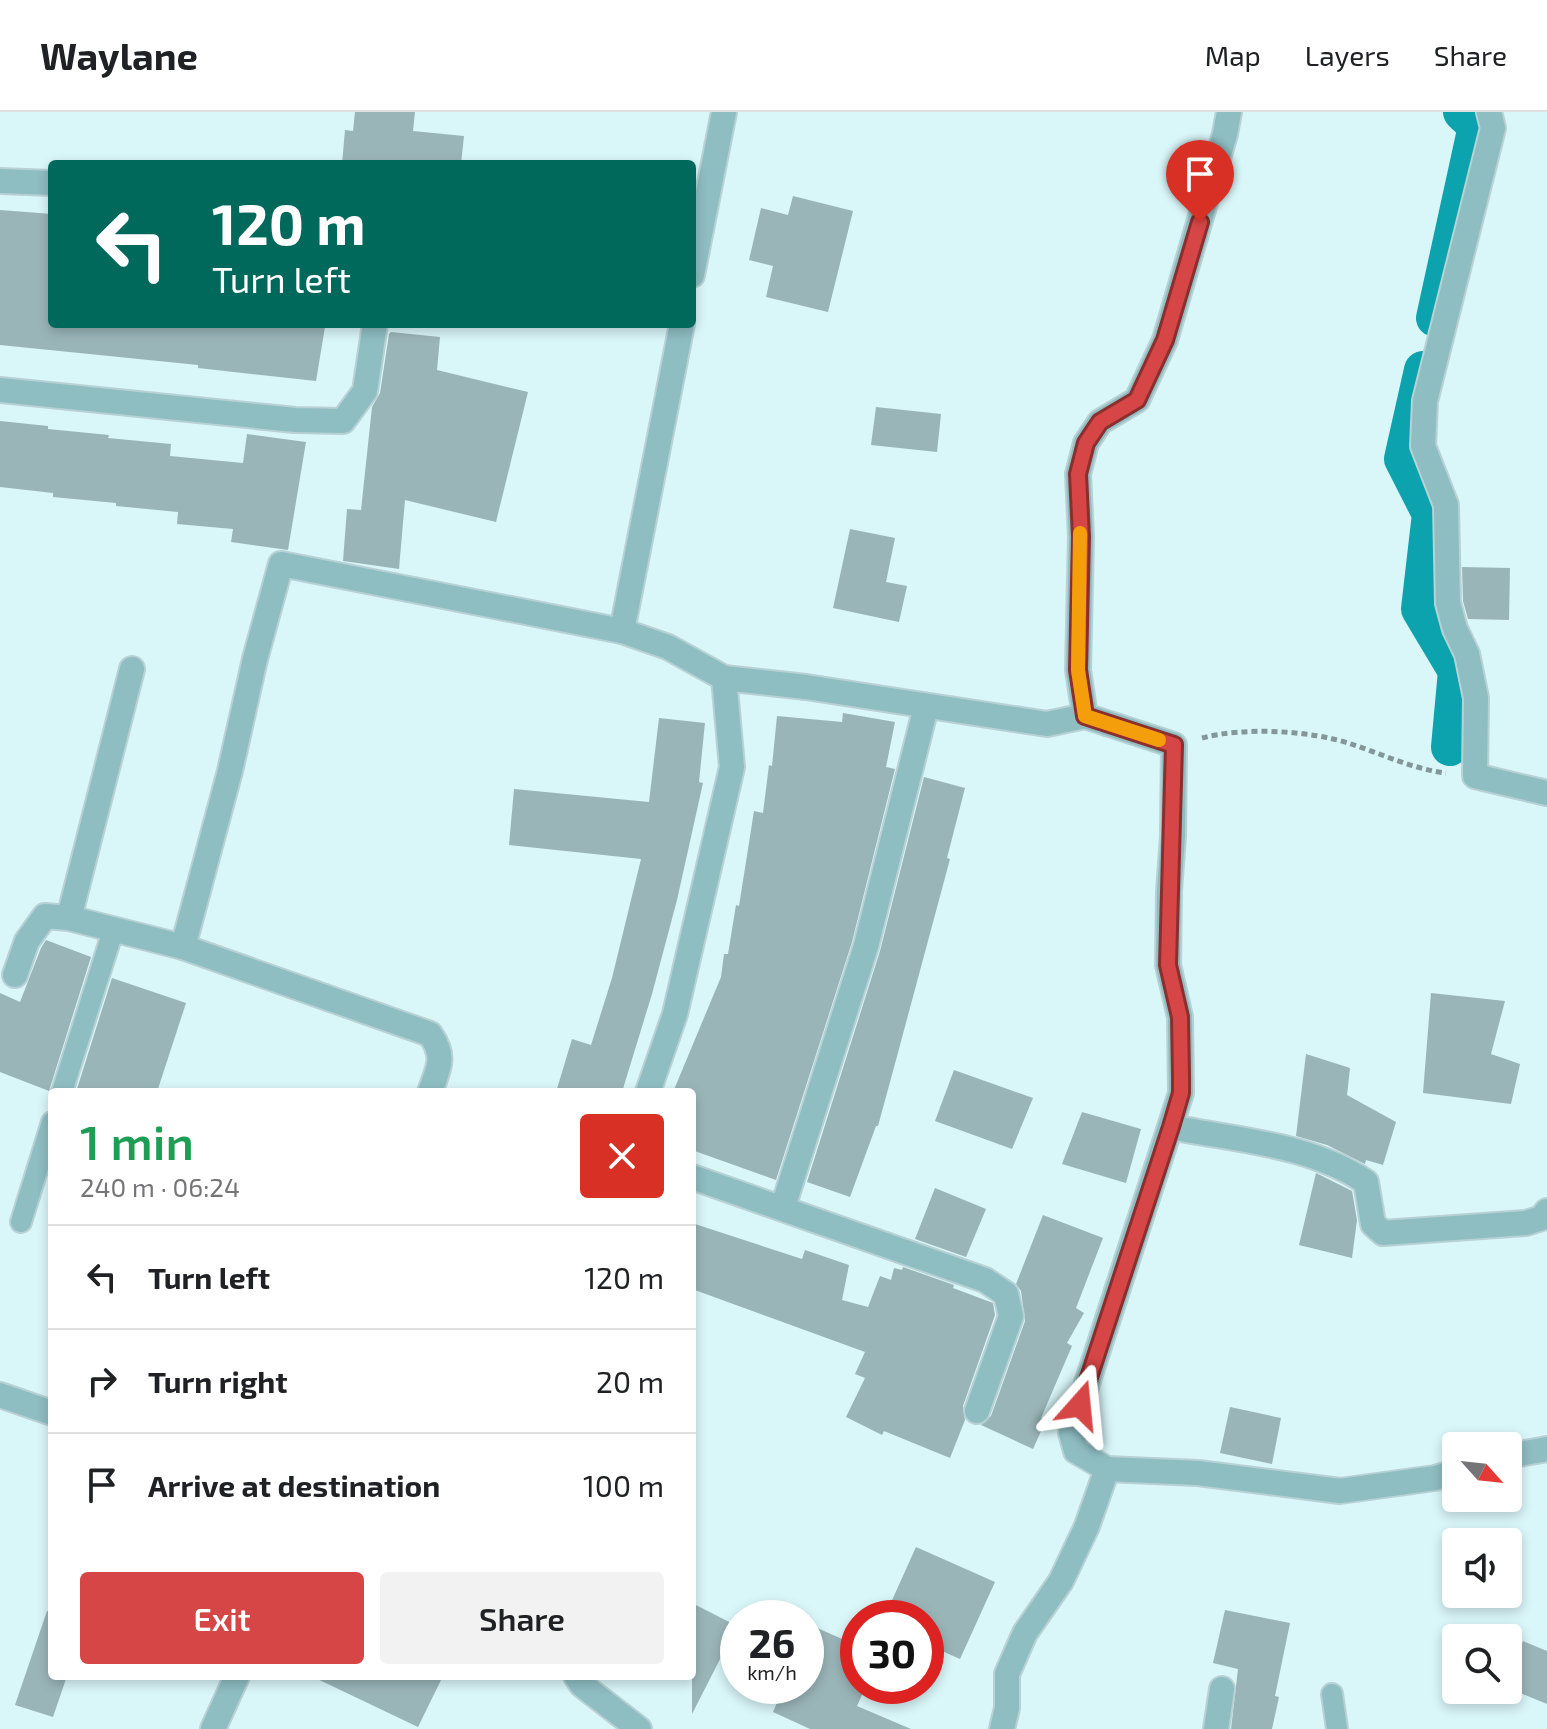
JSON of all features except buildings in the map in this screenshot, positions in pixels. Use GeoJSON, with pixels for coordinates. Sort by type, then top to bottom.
{"type":"FeatureCollection","features":[{"type":"Feature","properties":{"kind":"street"},"geometry":{"type":"LineString","coordinates":[[696,255],[724,112]]}},
{"type":"Feature","properties":{"kind":"street"},"geometry":{"type":"LineString","coordinates":[[1085,716],[1078,670],[1081,537],[1078,474],[1086,443],[1100,422],[1137,400],[1165,340],[1229,112]]}},
{"type":"Feature","properties":{"kind":"street"},"geometry":{"type":"LineString","coordinates":[[1489,112],[1493,128],[1425,401],[1423,446],[1446,505],[1448,603],[1455,629],[1467,654],[1476,698],[1475,776],[1547,793]]}},
{"type":"Feature","properties":{"kind":"street"},"geometry":{"type":"LineString","coordinates":[[0,181],[48,183]]}},
{"type":"Feature","properties":{"kind":"street"},"geometry":{"type":"LineString","coordinates":[[0,390],[295,420],[343,421],[365,391],[374,328]]}},
{"type":"Feature","properties":{"kind":"street"},"geometry":{"type":"LineString","coordinates":[[622,631],[681,328]]}},
{"type":"Feature","properties":{"kind":"street"},"geometry":{"type":"LineString","coordinates":[[183,947],[281,564],[622,631],[668,647],[724,678],[806,687],[1047,724],[1085,716],[1174,745],[1168,965],[1180,1017],[1181,1085],[1171,1127],[1071,1433],[1076,1451],[1107,1469],[1198,1473],[1340,1491],[1442,1476]]}},
{"type":"Feature","properties":{"kind":"street"},"geometry":{"type":"LineString","coordinates":[[69,918],[132,669]]}},
{"type":"Feature","properties":{"kind":"street"},"geometry":{"type":"LineString","coordinates":[[649,1088],[675,1014],[732,767],[724,678]]}},
{"type":"Feature","properties":{"kind":"street"},"geometry":{"type":"LineString","coordinates":[[783,1207],[866,946],[926,707]]}},
{"type":"Feature","properties":{"kind":"street"},"geometry":{"type":"LineString","coordinates":[[15,975],[27,941],[45,916],[69,918],[183,947],[430,1034],[440,1049],[440,1067],[432,1088]]}},
{"type":"Feature","properties":{"kind":"street"},"geometry":{"type":"LineString","coordinates":[[1171,1127],[1292,1150],[1344,1168],[1366,1182],[1373,1224],[1383,1233],[1526,1223],[1542,1218],[1547,1211]]}},
{"type":"Feature","properties":{"kind":"street"},"geometry":{"type":"LineString","coordinates":[[696,1178],[985,1280],[1006,1294],[1011,1316],[977,1411]]}},
{"type":"Feature","properties":{"kind":"street"},"geometry":{"type":"LineString","coordinates":[[0,1395],[48,1412]]}},
{"type":"Feature","properties":{"kind":"street"},"geometry":{"type":"LineString","coordinates":[[1522,1453],[1547,1449]]}},
{"type":"Feature","properties":{"kind":"street"},"geometry":{"type":"LineString","coordinates":[[1002,1729],[1007,1708],[1007,1674],[1025,1633],[1061,1581],[1087,1526],[1107,1469]]}},
{"type":"Feature","properties":{"kind":"street"},"geometry":{"type":"LineString","coordinates":[[213,1729],[235,1680]]}},
{"type":"Feature","properties":{"kind":"street"},"geometry":{"type":"LineString","coordinates":[[579,1680],[639,1729]]}},
{"type":"Feature","properties":{"kind":"street"},"geometry":{"type":"LineString","coordinates":[[1216,1729],[1222,1689]]}},
{"type":"Feature","properties":{"kind":"lane"},"geometry":{"type":"LineString","coordinates":[[63,1088],[113,931]]}},
{"type":"Feature","properties":{"kind":"lane"},"geometry":{"type":"LineString","coordinates":[[21,1222],[48,1135]]}},
{"type":"Feature","properties":{"kind":"lane"},"geometry":{"type":"LineString","coordinates":[[1332,1694],[1337,1729]]}},
{"type":"Feature","properties":{"kind":"path"},"geometry":{"type":"LineString","coordinates":[[1174,745],[1228,731],[1311,735],[1347,742],[1428,771],[1475,776]]}},
{"type":"Feature","properties":{"kind":"waterway"},"geometry":{"type":"LineString","coordinates":[[1435,318],[1477,126],[1462,112]]}},
{"type":"Feature","properties":{"kind":"waterway"},"geometry":{"type":"LineString","coordinates":[[1423,370],[1403,459],[1431,514],[1420,609],[1457,671],[1450,747]]}},
{"type":"Feature","properties":{"kind":"slow traffic"},"geometry":{"type":"LineString","coordinates":[[1080,533],[1078,670],[1085,716],[1159,740]]}},
{"type":"Feature","properties":{"kind":"route"},"geometry":{"type":"LineString","coordinates":[[1080,1405],[1171,1127],[1181,1093],[1181,1076],[1180,1017],[1168,965],[1174,745],[1085,716],[1078,670],[1081,537],[1078,474],[1086,443],[1100,422],[1137,400],[1165,340],[1200,222]]}}]}
